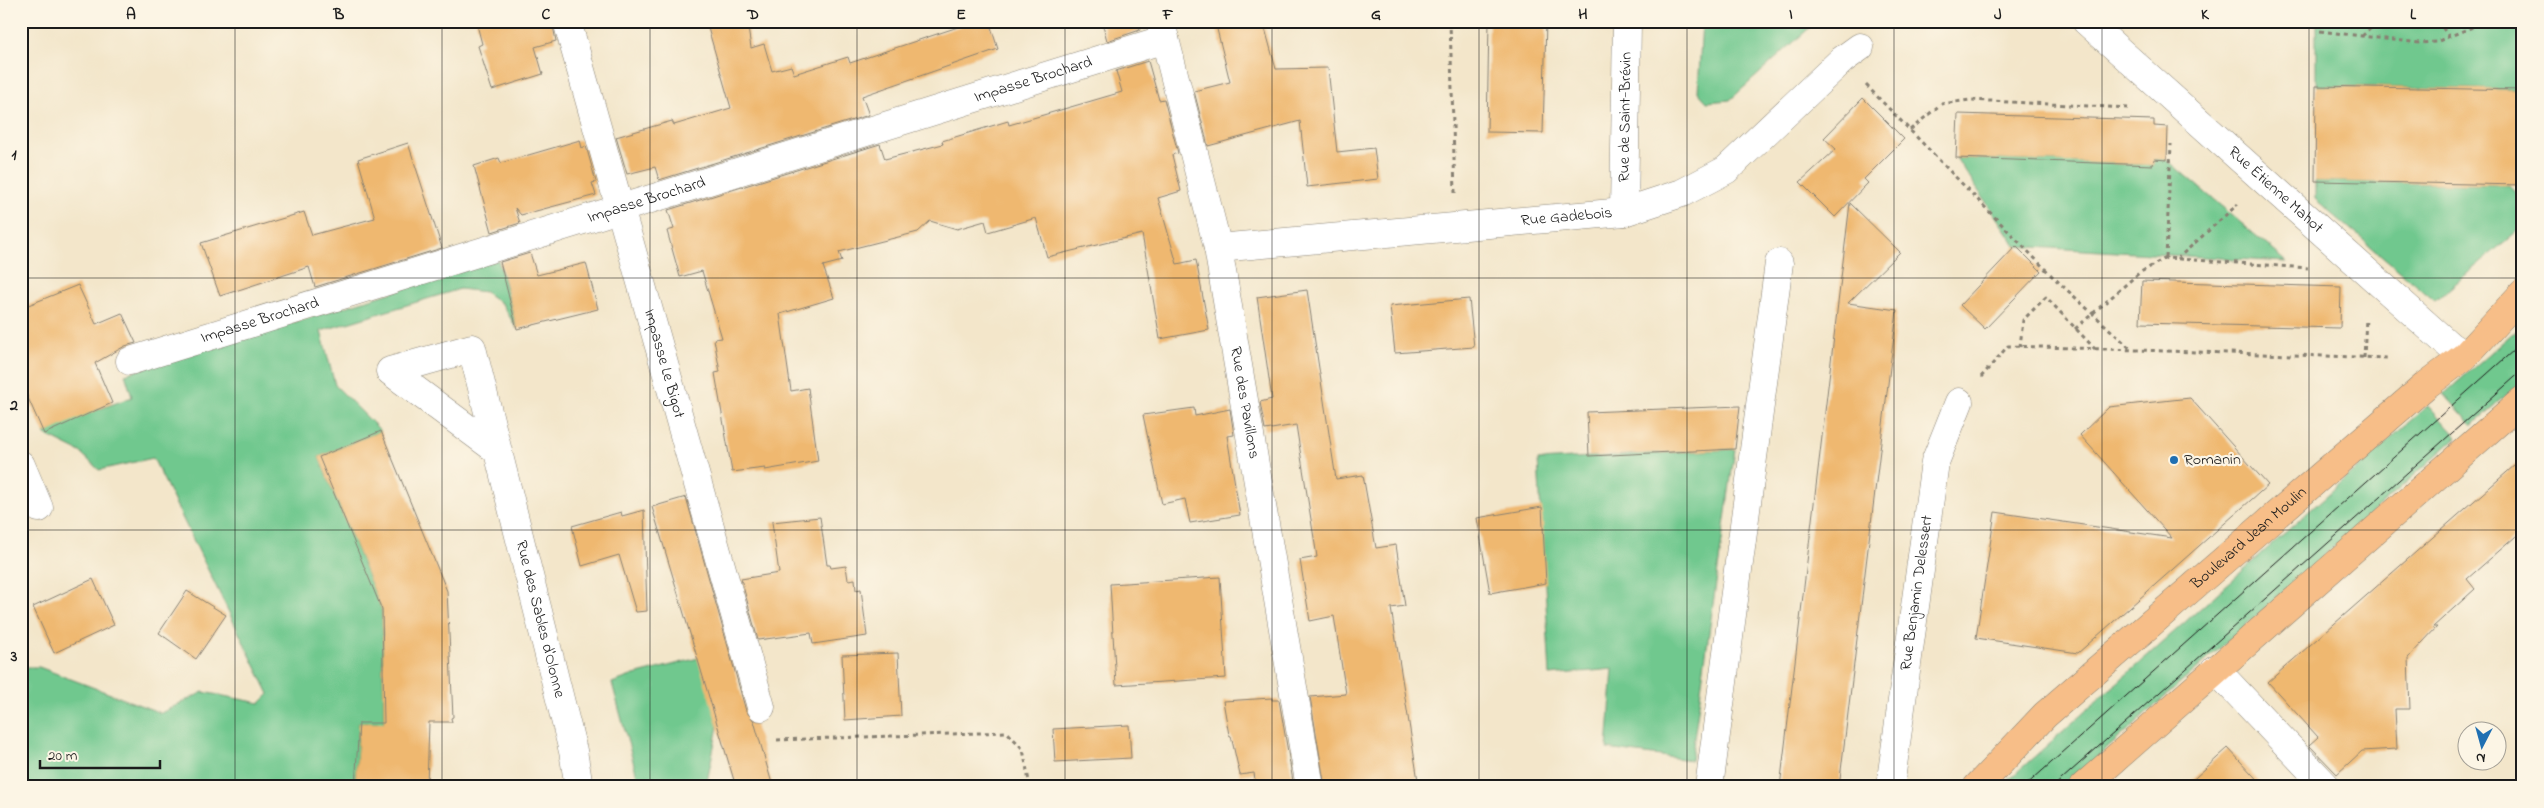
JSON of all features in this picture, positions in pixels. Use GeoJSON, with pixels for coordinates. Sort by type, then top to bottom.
{"type":"FeatureCollection","features":[{"type":"Feature","properties":{"kind":"main road","name":"Boulevard Jean Moulin"},"geometry":{"type":"LineString","coordinates":[[1977,787],[2045,715],[2425,386],[2465,356],[2523,293]]}},
{"type":"Feature","properties":{"kind":"main road"},"geometry":{"type":"LineString","coordinates":[[2083,787],[2523,400]]}},
{"type":"Feature","properties":{"kind":"street","name":"Impasse Le Bigot"},"geometry":{"type":"LineString","coordinates":[[567,21],[761,707]]}},
{"type":"Feature","properties":{"kind":"street","name":"Rue de Saint-Brévin"},"geometry":{"type":"LineString","coordinates":[[1624,212],[1627,21]]}},
{"type":"Feature","properties":{"kind":"street","name":"Rue Étienne Mahot"},"geometry":{"type":"LineString","coordinates":[[2086,21],[2450,346],[2465,356]]}},
{"type":"Feature","properties":{"kind":"street","name":"Impasse Brochard"},"geometry":{"type":"LineString","coordinates":[[130,361],[621,209],[1163,30]]}},
{"type":"Feature","properties":{"kind":"street","name":"Rue des Pavillons"},"geometry":{"type":"LineString","coordinates":[[1163,30],[1218,248],[1310,787]]}},
{"type":"Feature","properties":{"kind":"street","name":"Rue Gadebois"},"geometry":{"type":"LineString","coordinates":[[1218,248],[1624,212],[1682,193],[1726,170],[1851,54]]}},
{"type":"Feature","properties":{"kind":"street"},"geometry":{"type":"LineString","coordinates":[[1709,787],[1779,262]]}},
{"type":"Feature","properties":{"kind":"street","name":"Rue Benjamin Delessert"},"geometry":{"type":"LineString","coordinates":[[1890,787],[1935,462],[1959,402]]}},
{"type":"Feature","properties":{"kind":"street","name":"Rue des Sables d'Olonne"},"geometry":{"type":"LineString","coordinates":[[498,451],[572,751],[579,787]]}},
{"type":"Feature","properties":{"kind":"street"},"geometry":{"type":"LineString","coordinates":[[21,465],[39,508]]}},
{"type":"Feature","properties":{"kind":"street"},"geometry":{"type":"LineString","coordinates":[[2215,669],[2328,787]]}},
{"type":"Feature","properties":{"kind":"path"},"geometry":{"type":"LineString","coordinates":[[1450,21],[1456,228]]}},
{"type":"Feature","properties":{"kind":"path"},"geometry":{"type":"LineString","coordinates":[[2362,36],[2379,21]]}},
{"type":"Feature","properties":{"kind":"path"},"geometry":{"type":"LineString","coordinates":[[2438,21],[2449,37]]}},
{"type":"Feature","properties":{"kind":"path"},"geometry":{"type":"LineString","coordinates":[[2320,31],[2419,43],[2436,42],[2487,21]]}},
{"type":"Feature","properties":{"kind":"path"},"geometry":{"type":"LineString","coordinates":[[1851,54],[1910,130],[2052,276],[2133,351]]}},
{"type":"Feature","properties":{"kind":"path"},"geometry":{"type":"LineString","coordinates":[[2166,258],[2173,98]]}},
{"type":"Feature","properties":{"kind":"path"},"geometry":{"type":"LineString","coordinates":[[1910,130],[1941,104],[1970,100],[2135,109]]}},
{"type":"Feature","properties":{"kind":"path"},"geometry":{"type":"LineString","coordinates":[[2177,259],[2265,180]]}},
{"type":"Feature","properties":{"kind":"path"},"geometry":{"type":"LineString","coordinates":[[2075,329],[2092,312],[2139,273],[2166,258],[2310,268]]}},
{"type":"Feature","properties":{"kind":"path"},"geometry":{"type":"LineString","coordinates":[[2020,347],[2023,320],[2046,297],[2095,350]]}},
{"type":"Feature","properties":{"kind":"path"},"geometry":{"type":"LineString","coordinates":[[1959,402],[2008,346],[2389,358]]}},
{"type":"Feature","properties":{"kind":"path"},"geometry":{"type":"LineString","coordinates":[[761,707],[770,740],[1007,732],[1023,749],[1030,787]]}},
{"type":"Feature","properties":{"kind":"green space"},"geometry":{"type":"Polygon","coordinates":[[[1702,21],[1817,21],[1730,100],[1707,102],[1698,92],[1702,21]]]}},
{"type":"Feature","properties":{"kind":"green space"},"geometry":{"type":"Polygon","coordinates":[[[2316,21],[2523,21],[2523,90],[2316,86],[2316,21]]]}},
{"type":"Feature","properties":{"kind":"green space"},"geometry":{"type":"Polygon","coordinates":[[[1956,158],[2153,165],[2154,159],[2167,160],[2287,262],[2016,246],[1956,158]]]}},
{"type":"Feature","properties":{"kind":"green space"},"geometry":{"type":"Polygon","coordinates":[[[2315,181],[2509,185],[2523,200],[2523,226],[2435,301],[2315,199],[2315,181]]]}},
{"type":"Feature","properties":{"kind":"green space"},"geometry":{"type":"Polygon","coordinates":[[[498,260],[517,329],[502,304],[485,292],[460,289],[321,331],[335,385],[381,431],[319,457],[382,610],[384,723],[359,723],[355,787],[21,787],[21,667],[39,667],[161,713],[203,692],[260,703],[269,694],[153,458],[99,470],[80,452],[44,434],[70,420],[132,397],[125,374],[498,260]]]}},
{"type":"Feature","properties":{"kind":"green space"},"geometry":{"type":"Polygon","coordinates":[[[2523,324],[2523,380],[2472,425],[2444,394],[2523,324]]]}},
{"type":"Feature","properties":{"kind":"green space"},"geometry":{"type":"Polygon","coordinates":[[[2428,405],[2457,437],[2064,787],[2011,787],[2006,782],[2428,405]]]}},
{"type":"Feature","properties":{"kind":"green space"},"geometry":{"type":"Polygon","coordinates":[[[1735,449],[1691,760],[1607,749],[1613,669],[1550,675],[1538,460],[1735,449]]]}},
{"type":"Feature","properties":{"kind":"green space"},"geometry":{"type":"Polygon","coordinates":[[[702,657],[718,726],[706,787],[640,787],[612,683],[634,675],[702,657]]]}},
{"type":"Feature","properties":{"kind":"building"},"geometry":{"type":"Polygon","coordinates":[[[476,21],[552,21],[556,41],[535,47],[543,74],[492,90],[478,46],[482,44],[476,21]]]}},
{"type":"Feature","properties":{"kind":"building"},"geometry":{"type":"Polygon","coordinates":[[[706,21],[747,21],[751,48],[764,44],[772,71],[791,66],[794,74],[848,57],[850,63],[976,21],[989,21],[998,49],[862,96],[869,115],[659,180],[655,167],[627,174],[616,137],[672,121],[674,125],[731,108],[706,21]]]}},
{"type":"Feature","properties":{"kind":"building"},"geometry":{"type":"Polygon","coordinates":[[[1102,21],[1138,21],[1140,30],[1107,41],[1102,21]]]}},
{"type":"Feature","properties":{"kind":"building"},"geometry":{"type":"Polygon","coordinates":[[[1215,21],[1263,21],[1276,69],[1328,68],[1337,152],[1374,148],[1378,179],[1307,187],[1300,121],[1208,146],[1194,91],[1230,82],[1215,21]]]}},
{"type":"Feature","properties":{"kind":"building"},"geometry":{"type":"Polygon","coordinates":[[[1489,21],[1546,21],[1543,133],[1487,132],[1489,21]]]}},
{"type":"Feature","properties":{"kind":"building"},"geometry":{"type":"Polygon","coordinates":[[[1148,61],[1159,100],[1164,99],[1178,153],[1172,155],[1181,191],[1158,198],[1177,264],[1196,260],[1209,330],[1160,339],[1142,234],[1047,257],[1036,218],[988,232],[985,221],[957,229],[930,221],[918,232],[839,252],[842,261],[823,266],[834,298],[780,314],[791,391],[808,388],[818,461],[765,470],[765,468],[732,472],[715,373],[720,372],[714,339],[722,338],[702,271],[680,277],[667,231],[674,229],[668,210],[880,144],[885,159],[943,144],[942,141],[1008,121],[1009,125],[1122,92],[1116,71],[1148,61]]]}},
{"type":"Feature","properties":{"kind":"building"},"geometry":{"type":"Polygon","coordinates":[[[2316,86],[2523,90],[2523,185],[2315,181],[2316,86]]]}},
{"type":"Feature","properties":{"kind":"building"},"geometry":{"type":"Polygon","coordinates":[[[1863,98],[1904,139],[1864,179],[1868,183],[1835,217],[1800,182],[1836,149],[1824,138],[1863,98]]]}},
{"type":"Feature","properties":{"kind":"building"},"geometry":{"type":"Polygon","coordinates":[[[1958,114],[2154,120],[2154,126],[2168,127],[2167,160],[2154,159],[2153,165],[1956,158],[1958,114]]]}},
{"type":"Feature","properties":{"kind":"building"},"geometry":{"type":"Polygon","coordinates":[[[580,140],[582,148],[586,146],[596,182],[592,183],[596,195],[521,215],[515,208],[520,223],[492,232],[474,166],[499,158],[501,163],[580,140]]]}},
{"type":"Feature","properties":{"kind":"building"},"geometry":{"type":"Polygon","coordinates":[[[408,143],[442,248],[315,287],[309,267],[220,296],[201,243],[304,212],[312,235],[375,218],[358,159],[408,143]]]}},
{"type":"Feature","properties":{"kind":"building"},"geometry":{"type":"Polygon","coordinates":[[[1850,203],[1900,252],[1848,303],[1897,310],[1839,787],[1780,787],[1850,203]]]}},
{"type":"Feature","properties":{"kind":"building"},"geometry":{"type":"Polygon","coordinates":[[[2016,246],[2041,271],[1985,329],[1960,305],[2016,246]]]}},
{"type":"Feature","properties":{"kind":"building"},"geometry":{"type":"Polygon","coordinates":[[[530,253],[537,275],[586,263],[598,309],[517,329],[500,262],[530,253]]]}},
{"type":"Feature","properties":{"kind":"building"},"geometry":{"type":"Polygon","coordinates":[[[2142,281],[2341,287],[2340,328],[2140,323],[2142,281]]]}},
{"type":"Feature","properties":{"kind":"building"},"geometry":{"type":"Polygon","coordinates":[[[78,285],[96,324],[122,313],[136,343],[125,346],[95,363],[112,403],[44,434],[21,382],[21,308],[78,285]]]}},
{"type":"Feature","properties":{"kind":"building"},"geometry":{"type":"Polygon","coordinates":[[[1307,290],[1336,479],[1363,475],[1376,548],[1396,545],[1405,606],[1391,608],[1419,787],[1325,787],[1310,697],[1346,694],[1334,616],[1310,621],[1300,560],[1317,557],[1296,425],[1265,430],[1260,402],[1272,399],[1257,297],[1307,290]]]}},
{"type":"Feature","properties":{"kind":"building"},"geometry":{"type":"Polygon","coordinates":[[[1469,299],[1474,347],[1395,353],[1390,306],[1469,299]]]}},
{"type":"Feature","properties":{"kind":"building"},"geometry":{"type":"Polygon","coordinates":[[[2190,398],[2268,485],[2078,653],[1976,638],[1995,512],[2172,538],[2080,435],[2109,407],[2190,398]]]}},
{"type":"Feature","properties":{"kind":"building"},"geometry":{"type":"Polygon","coordinates":[[[1740,406],[1735,449],[1589,456],[1587,412],[1740,406]]]}},
{"type":"Feature","properties":{"kind":"building"},"geometry":{"type":"Polygon","coordinates":[[[1194,408],[1195,416],[1230,409],[1234,435],[1227,436],[1240,515],[1190,523],[1185,499],[1162,504],[1143,415],[1194,408]]]}},
{"type":"Feature","properties":{"kind":"building"},"geometry":{"type":"Polygon","coordinates":[[[381,431],[447,591],[453,717],[451,718],[452,722],[429,722],[427,787],[355,787],[359,723],[384,723],[382,610],[319,457],[381,431]]]}},
{"type":"Feature","properties":{"kind":"building"},"geometry":{"type":"Polygon","coordinates":[[[2523,458],[2523,530],[2467,579],[2475,589],[2433,627],[2437,627],[2408,658],[2410,709],[2395,709],[2397,749],[2362,751],[2337,774],[2309,745],[2318,737],[2268,682],[2523,458]]]}},
{"type":"Feature","properties":{"kind":"building"},"geometry":{"type":"Polygon","coordinates":[[[686,497],[746,711],[754,721],[773,787],[736,787],[652,507],[686,497]]]}},
{"type":"Feature","properties":{"kind":"building"},"geometry":{"type":"Polygon","coordinates":[[[1542,507],[1546,583],[1490,593],[1477,518],[1542,507]]]}},
{"type":"Feature","properties":{"kind":"building"},"geometry":{"type":"Polygon","coordinates":[[[644,510],[647,611],[636,612],[619,555],[582,566],[572,526],[621,512],[622,516],[644,510]]]}},
{"type":"Feature","properties":{"kind":"building"},"geometry":{"type":"Polygon","coordinates":[[[820,517],[827,565],[830,565],[831,568],[846,566],[848,580],[855,579],[856,590],[861,589],[867,636],[813,644],[811,633],[758,640],[741,579],[779,573],[772,522],[820,517]]]}},
{"type":"Feature","properties":{"kind":"building"},"geometry":{"type":"Polygon","coordinates":[[[1220,577],[1226,678],[1116,685],[1110,584],[1220,577]]]}},
{"type":"Feature","properties":{"kind":"building"},"geometry":{"type":"Polygon","coordinates":[[[93,579],[114,625],[54,653],[33,607],[93,579]]]}},
{"type":"Feature","properties":{"kind":"building"},"geometry":{"type":"Polygon","coordinates":[[[187,591],[226,615],[196,659],[159,633],[187,591]]]}},
{"type":"Feature","properties":{"kind":"building"},"geometry":{"type":"Polygon","coordinates":[[[898,653],[901,716],[845,720],[842,655],[898,653]]]}},
{"type":"Feature","properties":{"kind":"building"},"geometry":{"type":"Polygon","coordinates":[[[1272,698],[1272,700],[1279,700],[1294,787],[1256,787],[1254,773],[1240,775],[1231,736],[1229,735],[1223,701],[1272,698]]]}},
{"type":"Feature","properties":{"kind":"building"},"geometry":{"type":"Polygon","coordinates":[[[1129,725],[1131,758],[1055,762],[1053,729],[1129,725]]]}},
{"type":"Feature","properties":{"kind":"building"},"geometry":{"type":"Polygon","coordinates":[[[2228,748],[2264,787],[2185,787],[2228,748]]]}},
{"type":"Feature","properties":{"kind":"tram line"},"geometry":{"type":"LineString","coordinates":[[2024,787],[2523,342]]}},
{"type":"Feature","properties":{"kind":"tram line"},"geometry":{"type":"LineString","coordinates":[[2053,787],[2523,370]]}},
{"type":"Feature","properties":{"kind":"place","name":"Romanin"},"geometry":{"type":"Point","coordinates":[2174,460]}}]}
